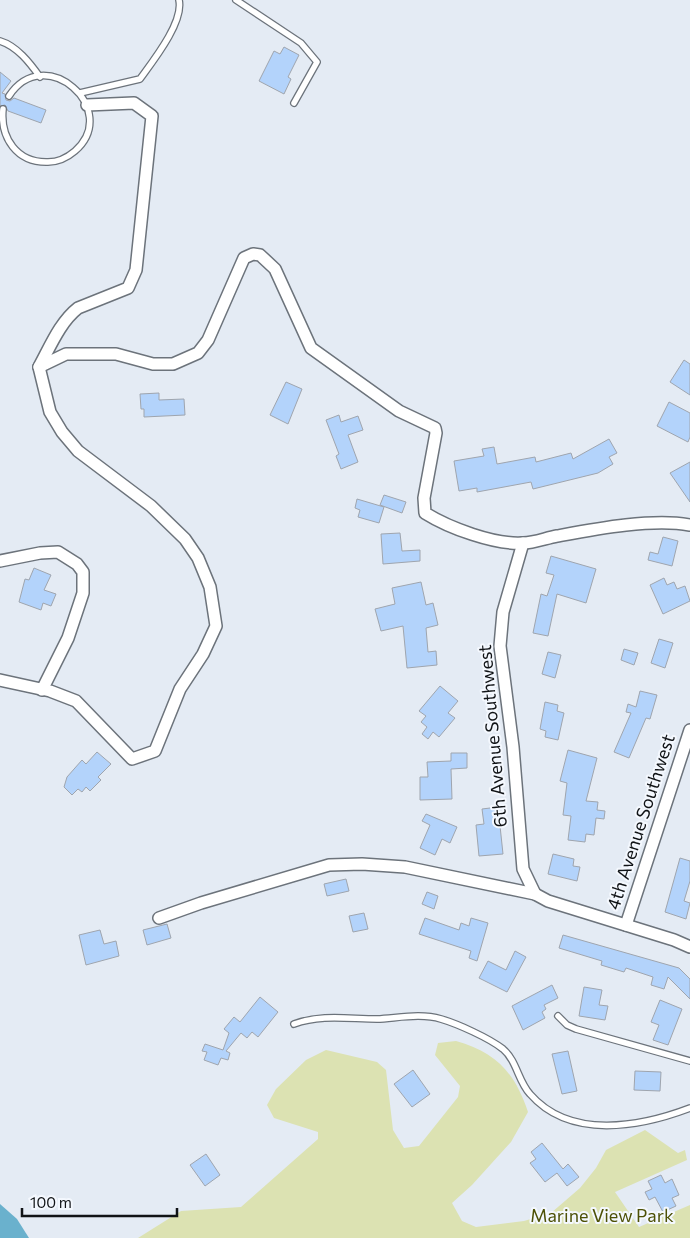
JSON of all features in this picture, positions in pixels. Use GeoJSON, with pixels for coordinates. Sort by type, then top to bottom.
{"type":"FeatureCollection","features":[{"type":"Feature","properties":{"kind":"street"},"geometry":{"type":"LineString","coordinates":[[0,680],[42,690],[76,701],[132,759],[155,752],[180,689],[203,654],[216,626],[210,587],[198,558],[185,539],[151,506],[78,451],[62,432],[50,412],[39,366],[56,335],[71,313],[128,288],[136,270],[152,116],[134,103],[87,105]]}},
{"type":"Feature","properties":{"kind":"street"},"geometry":{"type":"LineString","coordinates":[[39,366],[66,354],[116,354],[154,364],[173,364],[198,353],[208,340],[244,258],[253,254],[260,255],[275,269],[311,348],[399,411],[434,428],[436,433],[424,498],[425,513],[439,522],[503,542],[523,543],[557,536],[652,523],[690,524]]}},
{"type":"Feature","properties":{"kind":"street","name":"6th Avenue Southwest"},"geometry":{"type":"LineString","coordinates":[[523,543],[503,612],[500,646],[514,747],[523,869],[535,894]]}},
{"type":"Feature","properties":{"kind":"street"},"geometry":{"type":"LineString","coordinates":[[0,561],[40,553],[58,552],[77,564],[83,572],[83,593],[68,638],[42,690]]}},
{"type":"Feature","properties":{"kind":"street","name":"4th Avenue Southwest"},"geometry":{"type":"LineString","coordinates":[[626,924],[690,730]]}},
{"type":"Feature","properties":{"kind":"street"},"geometry":{"type":"LineString","coordinates":[[159,918],[201,903],[329,865],[362,864],[404,867],[535,894],[548,901],[626,924],[690,947]]}},
{"type":"Feature","properties":{"kind":"lane"},"geometry":{"type":"LineString","coordinates":[[80,93],[140,79],[172,31],[181,8],[179,0]]}},
{"type":"Feature","properties":{"kind":"lane"},"geometry":{"type":"LineString","coordinates":[[236,0],[301,44],[317,62],[294,103]]}},
{"type":"Feature","properties":{"kind":"lane"},"geometry":{"type":"LineString","coordinates":[[0,41],[6,43],[27,59],[40,77]]}},
{"type":"Feature","properties":{"kind":"lane"},"geometry":{"type":"LineString","coordinates":[[3,109],[2,121],[5,135],[13,148],[25,158],[39,163],[54,162],[68,157],[83,141],[89,120],[87,105],[80,93],[71,84],[59,78],[40,77],[21,84],[9,96]]}},
{"type":"Feature","properties":{"kind":"lane"},"geometry":{"type":"LineString","coordinates":[[294,1024],[309,1018],[376,1019],[414,1016],[440,1018],[503,1049],[516,1067],[529,1094],[552,1112],[579,1124],[605,1125],[646,1121],[690,1108]]}},
{"type":"Feature","properties":{"kind":"lane"},"geometry":{"type":"LineString","coordinates":[[558,1016],[567,1025],[690,1061]]}},
{"type":"Feature","properties":{"kind":"green space","name":"Marine View Park"},"geometry":{"type":"Polygon","coordinates":[[[456,1041],[482,1051],[502,1066],[517,1086],[528,1112],[511,1142],[472,1185],[452,1203],[462,1221],[476,1227],[524,1221],[551,1213],[580,1188],[596,1168],[606,1150],[645,1130],[678,1153],[685,1150],[687,1160],[615,1192],[639,1227],[690,1205],[690,1238],[138,1238],[181,1211],[241,1207],[318,1139],[318,1132],[274,1118],[267,1105],[276,1089],[306,1060],[326,1050],[377,1062],[386,1070],[393,1130],[404,1148],[419,1146],[458,1097],[460,1086],[435,1055],[438,1043],[456,1041]]]}},
{"type":"Feature","properties":{"kind":"water"},"geometry":{"type":"Polygon","coordinates":[[[0,1204],[17,1219],[29,1238],[0,1238],[0,1204]]]}},
{"type":"Feature","properties":{"kind":"building"},"geometry":{"type":"Polygon","coordinates":[[[284,47],[299,55],[288,77],[291,79],[284,94],[259,81],[274,51],[280,54],[284,47]]]}},
{"type":"Feature","properties":{"kind":"building"},"geometry":{"type":"Polygon","coordinates":[[[0,72],[11,81],[2,93],[5,94],[6,100],[10,101],[14,98],[46,110],[41,123],[8,111],[5,105],[0,106],[0,72]]]}},
{"type":"Feature","properties":{"kind":"building"},"geometry":{"type":"Polygon","coordinates":[[[684,360],[690,364],[690,395],[670,382],[684,360]]]}},
{"type":"Feature","properties":{"kind":"building"},"geometry":{"type":"Polygon","coordinates":[[[286,382],[302,389],[288,424],[270,415],[286,382]]]}},
{"type":"Feature","properties":{"kind":"building"},"geometry":{"type":"Polygon","coordinates":[[[159,393],[159,400],[184,399],[185,415],[144,417],[144,409],[141,409],[140,394],[159,393]]]}},
{"type":"Feature","properties":{"kind":"building"},"geometry":{"type":"Polygon","coordinates":[[[669,402],[690,413],[690,437],[688,442],[657,426],[669,402]]]}},
{"type":"Feature","properties":{"kind":"building"},"geometry":{"type":"Polygon","coordinates":[[[339,415],[341,422],[358,416],[363,430],[348,435],[358,462],[341,469],[336,456],[339,454],[326,420],[339,415]]]}},
{"type":"Feature","properties":{"kind":"building"},"geometry":{"type":"Polygon","coordinates":[[[609,439],[617,453],[609,457],[613,464],[598,473],[533,489],[531,482],[477,492],[477,488],[459,491],[454,461],[484,456],[482,449],[494,447],[497,464],[535,457],[536,462],[571,453],[573,459],[609,439]]]}},
{"type":"Feature","properties":{"kind":"building"},"geometry":{"type":"Polygon","coordinates":[[[690,462],[690,502],[670,473],[690,462]]]}},
{"type":"Feature","properties":{"kind":"building"},"geometry":{"type":"Polygon","coordinates":[[[384,495],[406,502],[402,513],[380,505],[384,495]]]}},
{"type":"Feature","properties":{"kind":"building"},"geometry":{"type":"Polygon","coordinates":[[[357,499],[384,507],[379,523],[358,517],[360,510],[355,508],[357,499]]]}},
{"type":"Feature","properties":{"kind":"building"},"geometry":{"type":"Polygon","coordinates":[[[400,533],[402,551],[420,550],[420,561],[383,564],[381,534],[400,533]]]}},
{"type":"Feature","properties":{"kind":"building"},"geometry":{"type":"Polygon","coordinates":[[[663,537],[678,541],[672,566],[648,560],[650,552],[658,554],[663,537]]]}},
{"type":"Feature","properties":{"kind":"building"},"geometry":{"type":"Polygon","coordinates":[[[551,556],[596,569],[586,603],[557,594],[548,636],[533,633],[541,594],[547,596],[554,575],[546,573],[551,556]]]}},
{"type":"Feature","properties":{"kind":"building"},"geometry":{"type":"Polygon","coordinates":[[[34,568],[51,575],[44,590],[56,594],[51,606],[43,603],[41,610],[19,602],[25,579],[29,580],[34,568]]]}},
{"type":"Feature","properties":{"kind":"building"},"geometry":{"type":"Polygon","coordinates":[[[664,578],[667,585],[674,582],[677,589],[685,586],[690,601],[663,614],[650,585],[664,578]]]}},
{"type":"Feature","properties":{"kind":"building"},"geometry":{"type":"Polygon","coordinates":[[[421,582],[426,605],[433,603],[438,625],[426,628],[428,652],[436,651],[437,665],[407,668],[403,626],[381,631],[375,609],[395,604],[392,588],[421,582]]]}},
{"type":"Feature","properties":{"kind":"building"},"geometry":{"type":"Polygon","coordinates":[[[659,639],[673,643],[665,668],[651,663],[659,639]]]}},
{"type":"Feature","properties":{"kind":"building"},"geometry":{"type":"Polygon","coordinates":[[[624,649],[638,653],[634,665],[621,660],[624,649]]]}},
{"type":"Feature","properties":{"kind":"building"},"geometry":{"type":"Polygon","coordinates":[[[548,652],[561,655],[555,678],[542,674],[548,652]]]}},
{"type":"Feature","properties":{"kind":"building"},"geometry":{"type":"Polygon","coordinates":[[[440,686],[458,701],[448,713],[455,718],[439,737],[433,732],[428,739],[422,734],[427,727],[421,722],[426,716],[419,711],[440,686]]]}},
{"type":"Feature","properties":{"kind":"building"},"geometry":{"type":"Polygon","coordinates":[[[640,691],[657,695],[650,719],[646,718],[629,758],[614,752],[631,713],[626,712],[628,704],[636,707],[640,691]]]}},
{"type":"Feature","properties":{"kind":"building"},"geometry":{"type":"Polygon","coordinates":[[[545,702],[558,705],[557,711],[564,713],[558,740],[545,737],[546,731],[540,729],[545,702]]]}},
{"type":"Feature","properties":{"kind":"building"},"geometry":{"type":"Polygon","coordinates":[[[568,750],[597,758],[586,801],[598,802],[597,810],[605,811],[604,819],[596,818],[594,835],[586,834],[585,842],[568,840],[571,816],[563,815],[567,783],[560,781],[568,750]]]}},
{"type":"Feature","properties":{"kind":"building"},"geometry":{"type":"Polygon","coordinates":[[[97,752],[111,764],[98,777],[101,780],[90,791],[86,787],[82,792],[78,789],[72,795],[64,787],[67,777],[82,760],[86,764],[97,752]]]}},
{"type":"Feature","properties":{"kind":"building"},"geometry":{"type":"Polygon","coordinates":[[[451,753],[467,753],[467,768],[451,769],[452,799],[420,800],[420,777],[428,777],[427,762],[451,761],[451,753]]]}},
{"type":"Feature","properties":{"kind":"building"},"geometry":{"type":"Polygon","coordinates":[[[498,807],[503,854],[479,856],[476,825],[484,824],[482,809],[498,807]]]}},
{"type":"Feature","properties":{"kind":"building"},"geometry":{"type":"Polygon","coordinates":[[[426,814],[457,827],[450,843],[442,839],[435,855],[420,848],[430,825],[422,821],[426,814]]]}},
{"type":"Feature","properties":{"kind":"building"},"geometry":{"type":"Polygon","coordinates":[[[553,854],[574,859],[573,866],[580,867],[577,881],[548,874],[553,854]]]}},
{"type":"Feature","properties":{"kind":"building"},"geometry":{"type":"Polygon","coordinates":[[[680,858],[690,861],[690,881],[684,901],[690,903],[686,919],[665,912],[680,858]]]}},
{"type":"Feature","properties":{"kind":"building"},"geometry":{"type":"Polygon","coordinates":[[[346,879],[349,891],[327,896],[324,884],[346,879]]]}},
{"type":"Feature","properties":{"kind":"building"},"geometry":{"type":"Polygon","coordinates":[[[427,892],[438,896],[434,909],[422,904],[427,892]]]}},
{"type":"Feature","properties":{"kind":"building"},"geometry":{"type":"Polygon","coordinates":[[[364,913],[368,929],[353,932],[349,916],[364,913]]]}},
{"type":"Feature","properties":{"kind":"building"},"geometry":{"type":"Polygon","coordinates":[[[425,918],[459,930],[461,923],[469,926],[471,918],[488,923],[477,961],[469,958],[471,951],[419,934],[425,918]]]}},
{"type":"Feature","properties":{"kind":"building"},"geometry":{"type":"Polygon","coordinates":[[[167,924],[171,938],[147,945],[143,930],[167,924]]]}},
{"type":"Feature","properties":{"kind":"building"},"geometry":{"type":"Polygon","coordinates":[[[100,930],[104,944],[116,941],[119,956],[86,965],[79,935],[100,930]]]}},
{"type":"Feature","properties":{"kind":"building"},"geometry":{"type":"Polygon","coordinates":[[[563,935],[679,968],[690,979],[690,999],[668,977],[664,989],[651,985],[653,977],[626,968],[624,972],[601,965],[602,961],[559,948],[563,935]]]}},
{"type":"Feature","properties":{"kind":"building"},"geometry":{"type":"Polygon","coordinates":[[[515,951],[526,957],[507,992],[479,978],[488,961],[506,970],[515,951]]]}},
{"type":"Feature","properties":{"kind":"building"},"geometry":{"type":"Polygon","coordinates":[[[552,985],[558,998],[544,1005],[546,1009],[542,1012],[545,1018],[523,1030],[512,1006],[552,985]]]}},
{"type":"Feature","properties":{"kind":"building"},"geometry":{"type":"Polygon","coordinates":[[[584,987],[602,990],[599,1005],[608,1006],[605,1020],[579,1016],[584,987]]]}},
{"type":"Feature","properties":{"kind":"building"},"geometry":{"type":"Polygon","coordinates":[[[260,997],[278,1012],[258,1037],[252,1032],[247,1038],[241,1033],[226,1051],[230,1053],[228,1060],[221,1058],[218,1065],[204,1060],[207,1052],[202,1051],[205,1044],[223,1050],[229,1033],[224,1029],[234,1017],[240,1022],[260,997]]]}},
{"type":"Feature","properties":{"kind":"building"},"geometry":{"type":"Polygon","coordinates":[[[660,1000],[682,1009],[668,1045],[653,1040],[659,1025],[651,1022],[660,1000]]]}},
{"type":"Feature","properties":{"kind":"building"},"geometry":{"type":"Polygon","coordinates":[[[568,1051],[577,1091],[562,1094],[552,1054],[568,1051]]]}},
{"type":"Feature","properties":{"kind":"building"},"geometry":{"type":"Polygon","coordinates":[[[413,1070],[430,1094],[412,1107],[394,1084],[413,1070]]]}},
{"type":"Feature","properties":{"kind":"building"},"geometry":{"type":"Polygon","coordinates":[[[635,1071],[661,1072],[660,1091],[634,1090],[635,1071]]]}},
{"type":"Feature","properties":{"kind":"building"},"geometry":{"type":"Polygon","coordinates":[[[542,1143],[563,1169],[568,1164],[579,1177],[567,1186],[557,1173],[545,1182],[530,1163],[536,1159],[531,1152],[542,1143]]]}},
{"type":"Feature","properties":{"kind":"building"},"geometry":{"type":"Polygon","coordinates":[[[206,1154],[220,1175],[205,1186],[190,1165],[206,1154]]]}},
{"type":"Feature","properties":{"kind":"building"},"geometry":{"type":"Polygon","coordinates":[[[661,1175],[665,1183],[672,1179],[679,1195],[672,1198],[676,1206],[663,1212],[655,1197],[649,1200],[645,1192],[652,1189],[648,1181],[661,1175]]]}}]}
